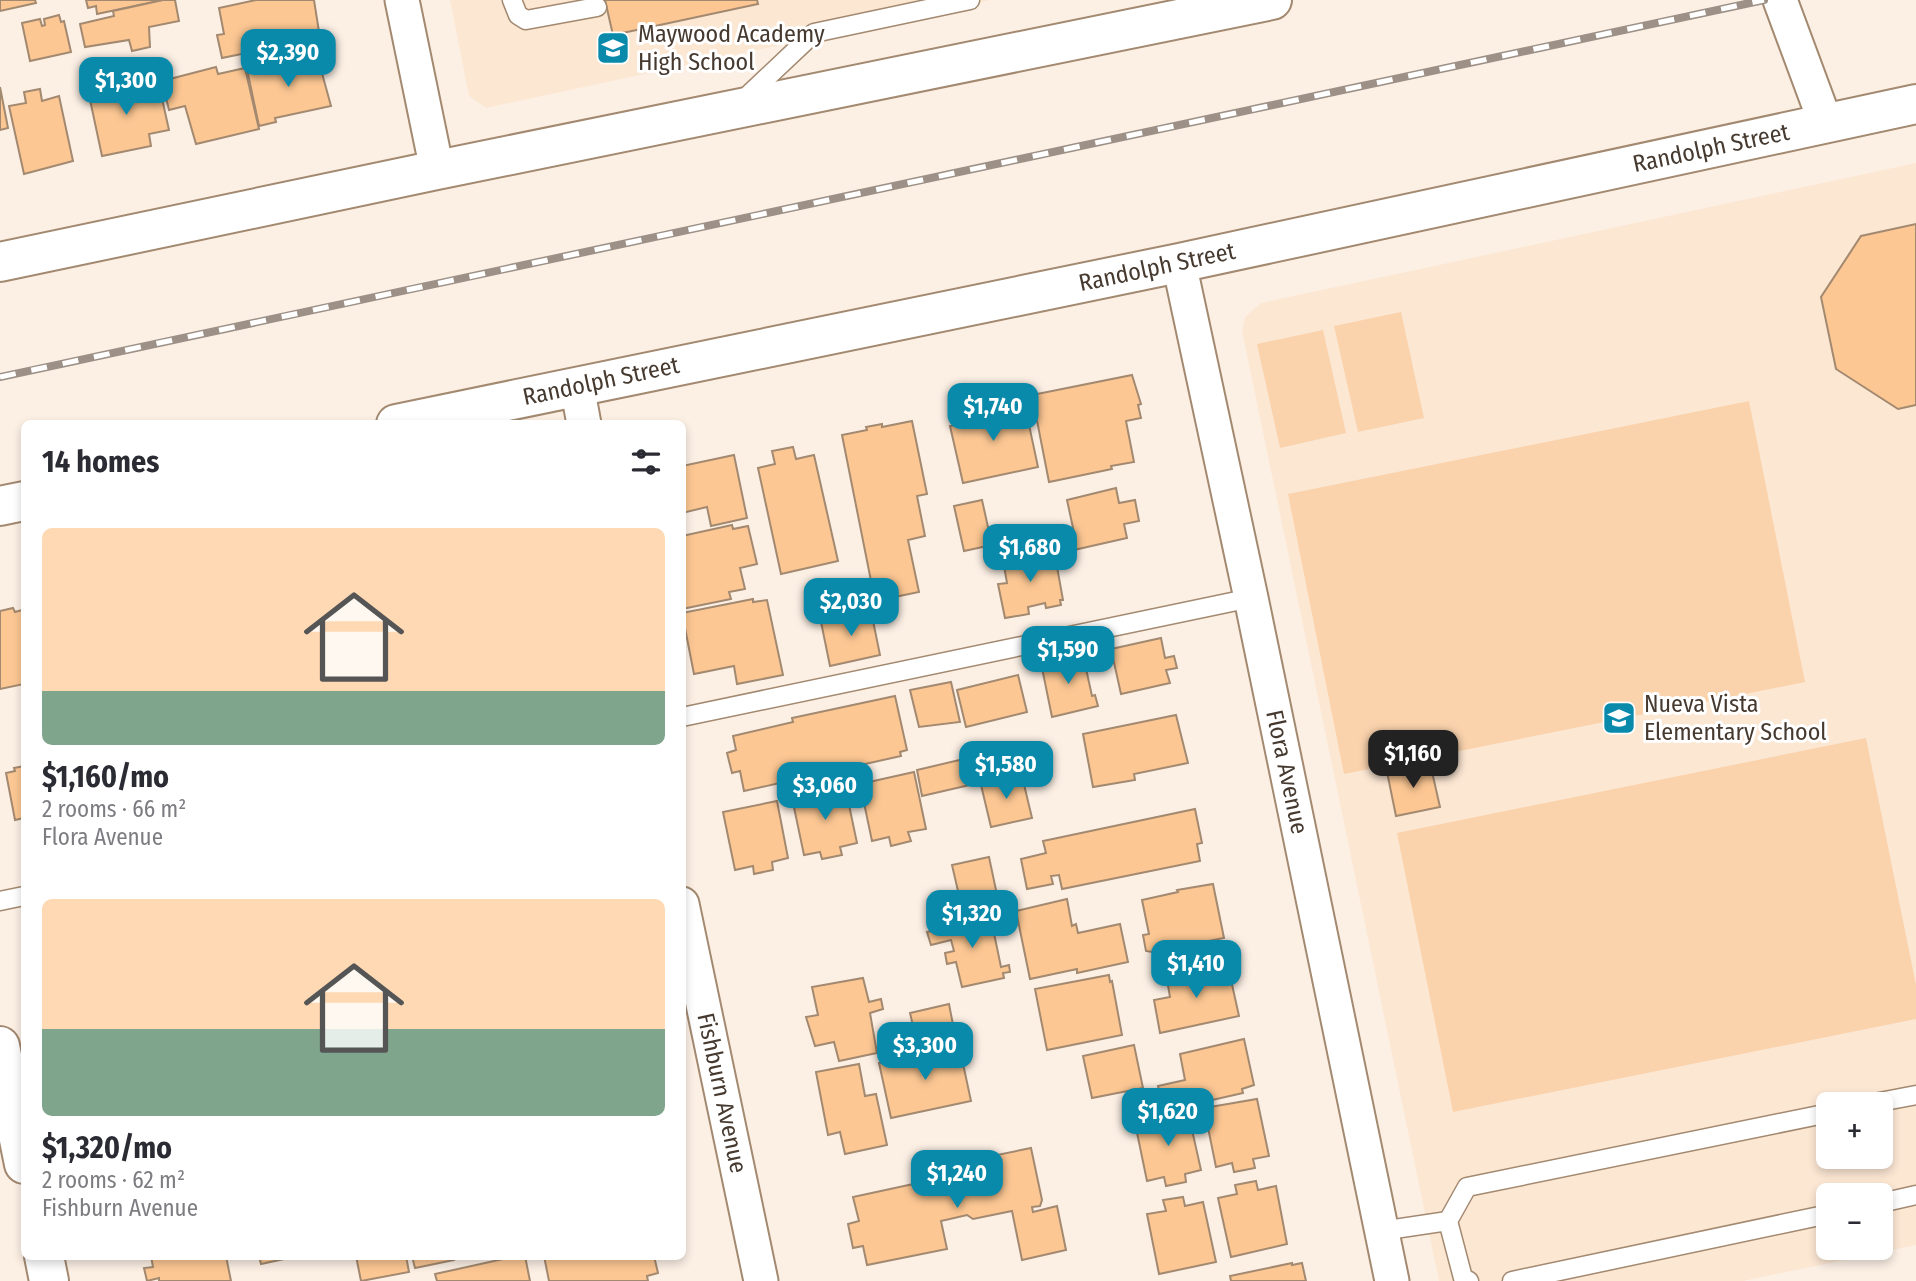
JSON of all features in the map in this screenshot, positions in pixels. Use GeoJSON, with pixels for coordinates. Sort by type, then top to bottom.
{"type":"FeatureCollection","features":[{"type":"Feature","properties":{"kind":"street"},"geometry":{"type":"LineString","coordinates":[[402,0],[437,170]]}},
{"type":"Feature","properties":{"kind":"street"},"geometry":{"type":"LineString","coordinates":[[0,262],[1272,0]]}},
{"type":"Feature","properties":{"kind":"street"},"geometry":{"type":"LineString","coordinates":[[1780,0],[1826,124]]}},
{"type":"Feature","properties":{"kind":"street","name":"Randolph Street"},"geometry":{"type":"LineString","coordinates":[[415,420],[1179,263],[1916,104]]}},
{"type":"Feature","properties":{"kind":"street","name":"Flora Avenue"},"geometry":{"type":"LineString","coordinates":[[1179,263],[1392,1281]]}},
{"type":"Feature","properties":{"kind":"street"},"geometry":{"type":"LineString","coordinates":[[577,386],[583,420]]}},
{"type":"Feature","properties":{"kind":"street"},"geometry":{"type":"LineString","coordinates":[[0,506],[21,501]]}},
{"type":"Feature","properties":{"kind":"street","name":"Fishburn Avenue"},"geometry":{"type":"LineString","coordinates":[[686,923],[761,1281]]}},
{"type":"Feature","properties":{"kind":"street"},"geometry":{"type":"LineString","coordinates":[[0,1046],[21,1149]]}},
{"type":"Feature","properties":{"kind":"street"},"geometry":{"type":"LineString","coordinates":[[45,1260],[49,1281]]}},
{"type":"Feature","properties":{"kind":"lane"},"geometry":{"type":"LineString","coordinates":[[512,0],[517,15],[526,20],[597,7]]}},
{"type":"Feature","properties":{"kind":"lane"},"geometry":{"type":"LineString","coordinates":[[733,110],[814,33],[970,0]]}},
{"type":"Feature","properties":{"kind":"lane"},"geometry":{"type":"LineString","coordinates":[[686,716],[1251,598]]}},
{"type":"Feature","properties":{"kind":"lane"},"geometry":{"type":"LineString","coordinates":[[0,901],[21,897]]}},
{"type":"Feature","properties":{"kind":"lane"},"geometry":{"type":"LineString","coordinates":[[1893,1100],[1916,1095]]}},
{"type":"Feature","properties":{"kind":"lane"},"geometry":{"type":"LineString","coordinates":[[1469,1281],[1463,1278],[1448,1220],[1467,1187],[1816,1116]]}},
{"type":"Feature","properties":{"kind":"lane"},"geometry":{"type":"LineString","coordinates":[[1893,1200],[1916,1195]]}},
{"type":"Feature","properties":{"kind":"lane"},"geometry":{"type":"LineString","coordinates":[[1512,1281],[1816,1217]]}},
{"type":"Feature","properties":{"kind":"lane"},"geometry":{"type":"LineString","coordinates":[[1381,1231],[1448,1220]]}},
{"type":"Feature","properties":{"kind":"shaded area","name":"Maywood Academy High School"},"geometry":{"type":"Polygon","coordinates":[[[450,0],[991,0],[486,108],[469,96],[450,0]]]}},
{"type":"Feature","properties":{"kind":"shaded area","name":"Nueva Vista Elementary School"},"geometry":{"type":"Polygon","coordinates":[[[1916,163],[1916,1245],[1893,1250],[1893,1183],[1816,1183],[1816,1260],[1844,1260],[1743,1281],[1439,1281],[1242,331],[1245,317],[1261,303],[1916,163]]]}},
{"type":"Feature","properties":{"kind":"shaded area"},"geometry":{"type":"Polygon","coordinates":[[[1401,312],[1424,418],[1358,432],[1334,326],[1401,312]]]}},
{"type":"Feature","properties":{"kind":"shaded area"},"geometry":{"type":"Polygon","coordinates":[[[1323,330],[1346,433],[1280,448],[1257,344],[1323,330]]]}},
{"type":"Feature","properties":{"kind":"shaded area"},"geometry":{"type":"Polygon","coordinates":[[[1749,401],[1805,682],[1344,774],[1288,494],[1749,401]]]}},
{"type":"Feature","properties":{"kind":"shaded area"},"geometry":{"type":"Polygon","coordinates":[[[1866,738],[1916,985],[1916,1019],[1453,1112],[1397,833],[1866,738]]]}},
{"type":"Feature","properties":{"kind":"building"},"geometry":{"type":"Polygon","coordinates":[[[0,0],[35,0],[36,3],[0,11],[0,0]]]}},
{"type":"Feature","properties":{"kind":"building"},"geometry":{"type":"Polygon","coordinates":[[[86,0],[163,0],[97,14],[96,6],[88,8],[86,0]]]}},
{"type":"Feature","properties":{"kind":"building"},"geometry":{"type":"Polygon","coordinates":[[[175,0],[179,21],[149,27],[150,47],[132,51],[129,40],[85,47],[80,24],[114,16],[113,11],[175,0]]]}},
{"type":"Feature","properties":{"kind":"building"},"geometry":{"type":"Polygon","coordinates":[[[256,0],[314,0],[320,38],[222,58],[217,35],[224,34],[219,8],[256,0]]]}},
{"type":"Feature","properties":{"kind":"building"},"geometry":{"type":"Polygon","coordinates":[[[605,0],[757,0],[758,4],[613,35],[605,0]]]}},
{"type":"Feature","properties":{"kind":"building"},"geometry":{"type":"Polygon","coordinates":[[[59,15],[61,22],[64,21],[71,52],[30,61],[22,23],[40,19],[42,26],[45,25],[44,19],[59,15]]]}},
{"type":"Feature","properties":{"kind":"building"},"geometry":{"type":"Polygon","coordinates":[[[317,55],[331,106],[275,118],[276,122],[259,126],[247,69],[317,55]]]}},
{"type":"Feature","properties":{"kind":"building"},"geometry":{"type":"Polygon","coordinates":[[[216,67],[218,74],[245,68],[259,129],[196,144],[185,106],[169,110],[162,81],[216,67]]]}},
{"type":"Feature","properties":{"kind":"building"},"geometry":{"type":"Polygon","coordinates":[[[121,75],[124,88],[138,85],[141,98],[161,94],[169,130],[149,134],[151,146],[102,156],[89,95],[106,92],[103,79],[121,75]]]}},
{"type":"Feature","properties":{"kind":"building"},"geometry":{"type":"Polygon","coordinates":[[[0,87],[8,128],[0,130],[0,87]]]}},
{"type":"Feature","properties":{"kind":"building"},"geometry":{"type":"Polygon","coordinates":[[[40,89],[42,101],[59,96],[73,161],[24,174],[9,106],[26,103],[24,92],[40,89]]]}},
{"type":"Feature","properties":{"kind":"building"},"geometry":{"type":"Polygon","coordinates":[[[1916,224],[1916,405],[1898,409],[1836,369],[1821,297],[1861,236],[1916,224]]]}},
{"type":"Feature","properties":{"kind":"building"},"geometry":{"type":"Polygon","coordinates":[[[1132,375],[1141,404],[1138,405],[1141,418],[1126,421],[1134,462],[1049,482],[1032,395],[1132,375]]]}},
{"type":"Feature","properties":{"kind":"building"},"geometry":{"type":"Polygon","coordinates":[[[1002,402],[1005,415],[1026,411],[1038,467],[963,483],[950,426],[971,422],[968,409],[1002,402]]]}},
{"type":"Feature","properties":{"kind":"building"},"geometry":{"type":"Polygon","coordinates":[[[912,421],[927,494],[917,496],[925,536],[908,540],[919,592],[875,601],[842,435],[867,430],[866,427],[912,421]]]}},
{"type":"Feature","properties":{"kind":"building"},"geometry":{"type":"Polygon","coordinates":[[[793,447],[796,459],[814,455],[838,561],[781,574],[758,468],[775,464],[772,451],[793,447]]]}},
{"type":"Feature","properties":{"kind":"building"},"geometry":{"type":"Polygon","coordinates":[[[734,455],[747,518],[711,526],[707,507],[686,512],[686,465],[734,455]]]}},
{"type":"Feature","properties":{"kind":"building"},"geometry":{"type":"Polygon","coordinates":[[[1116,488],[1119,503],[1135,500],[1139,521],[1124,524],[1127,538],[1065,552],[1062,540],[1075,537],[1067,500],[1116,488]]]}},
{"type":"Feature","properties":{"kind":"building"},"geometry":{"type":"Polygon","coordinates":[[[982,500],[992,545],[964,551],[954,506],[982,500]]]}},
{"type":"Feature","properties":{"kind":"building"},"geometry":{"type":"Polygon","coordinates":[[[732,525],[733,529],[748,526],[757,564],[740,568],[745,589],[729,592],[731,599],[686,608],[686,535],[732,525]]]}},
{"type":"Feature","properties":{"kind":"building"},"geometry":{"type":"Polygon","coordinates":[[[1054,550],[1063,600],[1060,600],[1061,605],[1046,608],[1045,603],[1028,607],[1029,614],[1005,618],[998,584],[1007,583],[1003,560],[1054,550]]]}},
{"type":"Feature","properties":{"kind":"building"},"geometry":{"type":"Polygon","coordinates":[[[753,599],[753,602],[767,600],[783,675],[737,684],[734,666],[694,674],[686,633],[686,612],[753,599]]]}},
{"type":"Feature","properties":{"kind":"building"},"geometry":{"type":"Polygon","coordinates":[[[13,608],[15,612],[21,610],[21,685],[0,689],[0,611],[13,608]]]}},
{"type":"Feature","properties":{"kind":"building"},"geometry":{"type":"Polygon","coordinates":[[[871,611],[880,655],[830,666],[821,622],[871,611]]]}},
{"type":"Feature","properties":{"kind":"building"},"geometry":{"type":"Polygon","coordinates":[[[1161,638],[1165,658],[1174,656],[1177,668],[1166,670],[1170,683],[1121,694],[1111,649],[1161,638]]]}},
{"type":"Feature","properties":{"kind":"building"},"geometry":{"type":"Polygon","coordinates":[[[1083,655],[1092,696],[1095,695],[1098,706],[1052,717],[1041,663],[1083,655]]]}},
{"type":"Feature","properties":{"kind":"building"},"geometry":{"type":"Polygon","coordinates":[[[1018,675],[1027,712],[966,727],[957,690],[1018,675]]]}},
{"type":"Feature","properties":{"kind":"building"},"geometry":{"type":"Polygon","coordinates":[[[951,682],[960,722],[919,727],[910,690],[951,682]]]}},
{"type":"Feature","properties":{"kind":"building"},"geometry":{"type":"Polygon","coordinates":[[[895,696],[907,750],[900,752],[901,756],[744,791],[740,771],[732,773],[727,753],[736,750],[733,736],[793,722],[792,718],[895,696]]]}},
{"type":"Feature","properties":{"kind":"building"},"geometry":{"type":"Polygon","coordinates":[[[1176,715],[1188,763],[1134,774],[1135,780],[1093,787],[1083,734],[1176,715]]]}},
{"type":"Feature","properties":{"kind":"building"},"geometry":{"type":"Polygon","coordinates":[[[968,758],[974,784],[922,796],[917,770],[968,758]]]}},
{"type":"Feature","properties":{"kind":"building"},"geometry":{"type":"Polygon","coordinates":[[[1430,763],[1440,807],[1396,816],[1387,772],[1430,763]]]}},
{"type":"Feature","properties":{"kind":"building"},"geometry":{"type":"Polygon","coordinates":[[[21,767],[21,819],[15,820],[6,773],[15,771],[14,768],[21,767]]]}},
{"type":"Feature","properties":{"kind":"building"},"geometry":{"type":"Polygon","coordinates":[[[914,772],[926,829],[908,832],[911,841],[891,846],[889,837],[872,841],[860,784],[914,772]]]}},
{"type":"Feature","properties":{"kind":"building"},"geometry":{"type":"Polygon","coordinates":[[[1022,776],[1032,818],[991,827],[981,785],[1022,776]]]}},
{"type":"Feature","properties":{"kind":"building"},"geometry":{"type":"Polygon","coordinates":[[[845,786],[857,843],[840,847],[842,855],[822,859],[820,852],[804,855],[792,798],[845,786]]]}},
{"type":"Feature","properties":{"kind":"building"},"geometry":{"type":"Polygon","coordinates":[[[777,801],[788,858],[772,862],[773,870],[754,874],[753,866],[735,870],[723,812],[777,801]]]}},
{"type":"Feature","properties":{"kind":"building"},"geometry":{"type":"Polygon","coordinates":[[[1195,809],[1202,843],[1197,844],[1200,861],[1062,889],[1059,875],[1051,876],[1053,884],[1027,889],[1021,859],[1046,853],[1043,841],[1195,809]]]}},
{"type":"Feature","properties":{"kind":"building"},"geometry":{"type":"Polygon","coordinates":[[[989,857],[1000,909],[964,917],[952,865],[989,857]]]}},
{"type":"Feature","properties":{"kind":"building"},"geometry":{"type":"Polygon","coordinates":[[[1213,884],[1224,938],[1146,951],[1143,935],[1149,934],[1142,900],[1213,884]]]}},
{"type":"Feature","properties":{"kind":"building"},"geometry":{"type":"Polygon","coordinates":[[[1067,899],[1072,926],[1076,924],[1078,933],[1120,924],[1128,962],[1077,973],[1077,969],[1030,979],[1016,911],[1067,899]]]}},
{"type":"Feature","properties":{"kind":"building"},"geometry":{"type":"Polygon","coordinates":[[[990,914],[1001,967],[1009,965],[1010,972],[1003,973],[1004,978],[962,987],[956,962],[947,964],[945,953],[954,951],[951,940],[931,945],[927,932],[945,928],[945,924],[990,914]]]}},
{"type":"Feature","properties":{"kind":"building"},"geometry":{"type":"Polygon","coordinates":[[[1217,966],[1220,982],[1231,980],[1239,1016],[1160,1033],[1154,1000],[1170,997],[1167,980],[1173,978],[1173,975],[1217,966]]]}},
{"type":"Feature","properties":{"kind":"building"},"geometry":{"type":"Polygon","coordinates":[[[1109,975],[1122,1035],[1047,1050],[1035,989],[1109,975]]]}},
{"type":"Feature","properties":{"kind":"building"},"geometry":{"type":"Polygon","coordinates":[[[863,978],[869,1002],[881,999],[883,1009],[870,1013],[877,1053],[839,1061],[834,1042],[815,1046],[806,1017],[818,1015],[812,987],[863,978]]]}},
{"type":"Feature","properties":{"kind":"building"},"geometry":{"type":"Polygon","coordinates":[[[949,1004],[955,1035],[917,1043],[910,1013],[949,1004]]]}},
{"type":"Feature","properties":{"kind":"building"},"geometry":{"type":"Polygon","coordinates":[[[1244,1039],[1254,1085],[1242,1089],[1243,1093],[1164,1111],[1158,1086],[1185,1080],[1180,1054],[1244,1039]]]}},
{"type":"Feature","properties":{"kind":"building"},"geometry":{"type":"Polygon","coordinates":[[[959,1045],[971,1101],[891,1118],[879,1063],[959,1045]]]}},
{"type":"Feature","properties":{"kind":"building"},"geometry":{"type":"Polygon","coordinates":[[[1134,1045],[1143,1088],[1092,1098],[1083,1056],[1134,1045]]]}},
{"type":"Feature","properties":{"kind":"building"},"geometry":{"type":"Polygon","coordinates":[[[859,1064],[865,1096],[876,1094],[887,1145],[845,1154],[840,1132],[828,1135],[816,1072],[859,1064]]]}},
{"type":"Feature","properties":{"kind":"building"},"geometry":{"type":"Polygon","coordinates":[[[1257,1099],[1269,1156],[1253,1159],[1255,1168],[1234,1172],[1232,1163],[1216,1167],[1204,1108],[1257,1099]]]}},
{"type":"Feature","properties":{"kind":"building"},"geometry":{"type":"Polygon","coordinates":[[[1188,1112],[1201,1170],[1185,1174],[1186,1182],[1166,1186],[1164,1177],[1147,1181],[1135,1123],[1188,1112]]]}},
{"type":"Feature","properties":{"kind":"building"},"geometry":{"type":"Polygon","coordinates":[[[1031,1148],[1042,1200],[1040,1206],[1032,1207],[1033,1212],[1057,1206],[1066,1250],[1022,1260],[1012,1211],[973,1219],[967,1215],[941,1221],[947,1249],[867,1265],[863,1246],[853,1248],[848,1224],[859,1221],[853,1197],[932,1180],[933,1183],[961,1177],[958,1163],[1031,1148]]]}},
{"type":"Feature","properties":{"kind":"building"},"geometry":{"type":"Polygon","coordinates":[[[1256,1181],[1258,1190],[1276,1186],[1287,1244],[1231,1257],[1218,1198],[1237,1194],[1235,1185],[1256,1181]]]}},
{"type":"Feature","properties":{"kind":"building"},"geometry":{"type":"Polygon","coordinates":[[[1183,1197],[1185,1206],[1203,1202],[1216,1262],[1159,1274],[1147,1214],[1166,1211],[1163,1200],[1183,1197]]]}},
{"type":"Feature","properties":{"kind":"building"},"geometry":{"type":"Polygon","coordinates":[[[152,1260],[227,1260],[231,1281],[159,1281],[159,1278],[147,1281],[144,1268],[153,1267],[152,1260]]]}},
{"type":"Feature","properties":{"kind":"building"},"geometry":{"type":"Polygon","coordinates":[[[260,1260],[280,1260],[261,1264],[260,1260]]]}},
{"type":"Feature","properties":{"kind":"building"},"geometry":{"type":"Polygon","coordinates":[[[357,1260],[407,1260],[409,1272],[361,1281],[357,1260]]]}},
{"type":"Feature","properties":{"kind":"building"},"geometry":{"type":"Polygon","coordinates":[[[413,1260],[454,1260],[415,1268],[413,1260]]]}},
{"type":"Feature","properties":{"kind":"building"},"geometry":{"type":"Polygon","coordinates":[[[499,1260],[526,1260],[530,1281],[437,1281],[435,1274],[499,1260]]]}},
{"type":"Feature","properties":{"kind":"building"},"geometry":{"type":"Polygon","coordinates":[[[545,1260],[655,1260],[658,1273],[647,1276],[648,1281],[549,1281],[545,1260]]]}},
{"type":"Feature","properties":{"kind":"building"},"geometry":{"type":"Polygon","coordinates":[[[1302,1263],[1306,1281],[1231,1281],[1230,1276],[1302,1263]]]}},
{"type":"Feature","properties":{"kind":"railway"},"geometry":{"type":"LineString","coordinates":[[0,377],[1764,0]]}},
{"type":"Feature","properties":{"kind":"place","name":"Maywood Academy High School"},"geometry":{"type":"Point","coordinates":[613,48]}},
{"type":"Feature","properties":{"kind":"place","name":"Nueva Vista Elementary School"},"geometry":{"type":"Point","coordinates":[1619,718]}}]}
